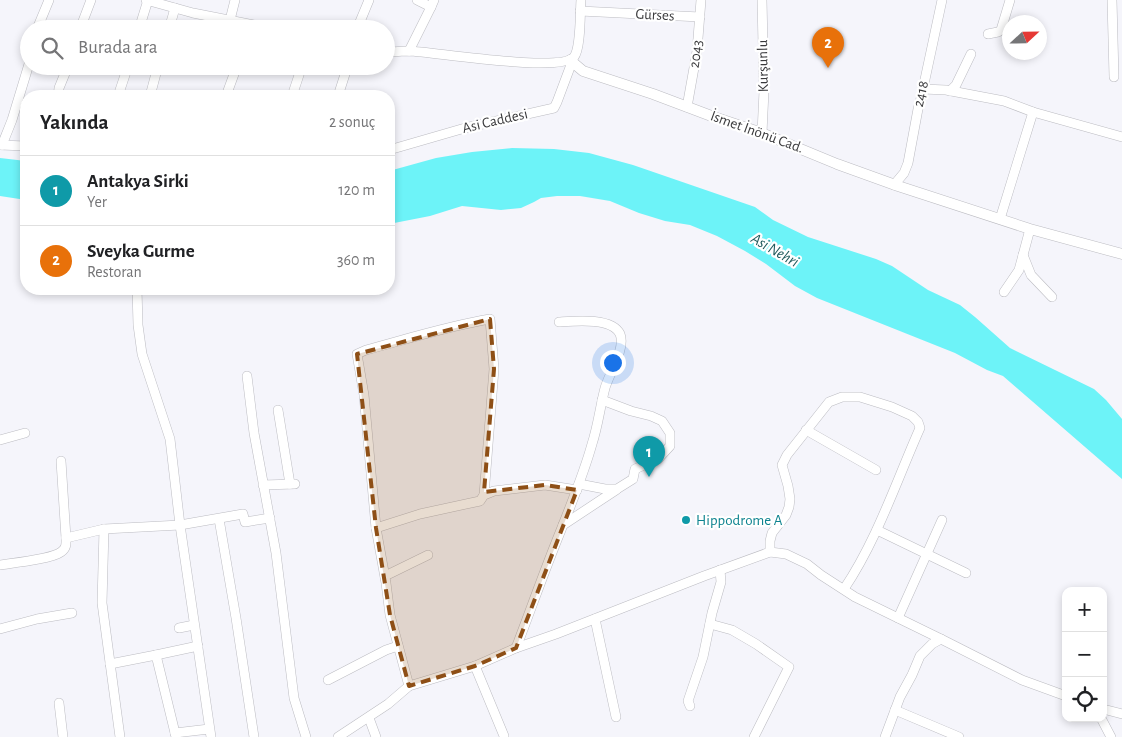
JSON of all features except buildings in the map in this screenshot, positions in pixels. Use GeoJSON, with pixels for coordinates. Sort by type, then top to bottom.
{"type":"FeatureCollection","features":[{"type":"Feature","properties":{"kind":"street"},"geometry":{"type":"LineString","coordinates":[[41,20],[49,0]]}},
{"type":"Feature","properties":{"kind":"street"},"geometry":{"type":"LineString","coordinates":[[83,20],[91,0]]}},
{"type":"Feature","properties":{"kind":"street"},"geometry":{"type":"LineString","coordinates":[[141,20],[147,0],[230,20],[235,0]]}},
{"type":"Feature","properties":{"kind":"street"},"geometry":{"type":"LineString","coordinates":[[361,20],[369,0]]}},
{"type":"Feature","properties":{"kind":"street"},"geometry":{"type":"LineString","coordinates":[[409,51],[433,3],[416,0]]}},
{"type":"Feature","properties":{"kind":"street"},"geometry":{"type":"LineString","coordinates":[[395,52],[409,51],[531,63],[562,63],[571,61],[577,51],[581,0]]}},
{"type":"Feature","properties":{"kind":"street","name":"2043"},"geometry":{"type":"LineString","coordinates":[[687,107],[697,51],[701,0]]}},
{"type":"Feature","properties":{"kind":"street","name":"Kurşunlu"},"geometry":{"type":"LineString","coordinates":[[762,0],[764,90],[762,133]]}},
{"type":"Feature","properties":{"kind":"street","name":"2418"},"geometry":{"type":"LineString","coordinates":[[894,185],[904,174],[908,163],[942,0]]}},
{"type":"Feature","properties":{"kind":"street"},"geometry":{"type":"LineString","coordinates":[[988,34],[1001,30],[1010,0]]}},
{"type":"Feature","properties":{"kind":"street"},"geometry":{"type":"LineString","coordinates":[[1112,0],[1114,77]]}},
{"type":"Feature","properties":{"kind":"street"},"geometry":{"type":"LineString","coordinates":[[172,20],[175,8]]}},
{"type":"Feature","properties":{"kind":"street","name":"Gürses"},"geometry":{"type":"LineString","coordinates":[[580,11],[700,17]]}},
{"type":"Feature","properties":{"kind":"street"},"geometry":{"type":"LineString","coordinates":[[950,91],[956,85],[971,54]]}},
{"type":"Feature","properties":{"kind":"street","name":"İsmet İnönü Cad."},"geometry":{"type":"LineString","coordinates":[[571,61],[583,71],[762,133],[894,185],[1030,230],[1122,254]]}},
{"type":"Feature","properties":{"kind":"street","name":"Asi Caddesi"},"geometry":{"type":"LineString","coordinates":[[395,148],[465,128],[554,108],[558,102],[571,61]]}},
{"type":"Feature","properties":{"kind":"street"},"geometry":{"type":"LineString","coordinates":[[21,90],[26,75]]}},
{"type":"Feature","properties":{"kind":"street"},"geometry":{"type":"LineString","coordinates":[[59,90],[64,75]]}},
{"type":"Feature","properties":{"kind":"street"},"geometry":{"type":"LineString","coordinates":[[120,90],[125,75]]}},
{"type":"Feature","properties":{"kind":"street"},"geometry":{"type":"LineString","coordinates":[[152,90],[156,75]]}},
{"type":"Feature","properties":{"kind":"street"},"geometry":{"type":"LineString","coordinates":[[228,90],[234,75]]}},
{"type":"Feature","properties":{"kind":"street"},"geometry":{"type":"LineString","coordinates":[[294,90],[299,75]]}},
{"type":"Feature","properties":{"kind":"street"},"geometry":{"type":"LineString","coordinates":[[340,90],[345,75]]}},
{"type":"Feature","properties":{"kind":"street"},"geometry":{"type":"LineString","coordinates":[[923,89],[950,91],[1004,101],[1033,112],[1122,137]]}},
{"type":"Feature","properties":{"kind":"street"},"geometry":{"type":"LineString","coordinates":[[20,94],[12,120],[1,145],[20,146]]}},
{"type":"Feature","properties":{"kind":"street"},"geometry":{"type":"LineString","coordinates":[[1000,219],[1033,112]]}},
{"type":"Feature","properties":{"kind":"street"},"geometry":{"type":"LineString","coordinates":[[1004,292],[1019,270],[1030,230]]}},
{"type":"Feature","properties":{"kind":"street"},"geometry":{"type":"LineString","coordinates":[[1023,254],[1031,275],[1052,297]]}},
{"type":"Feature","properties":{"kind":"street"},"geometry":{"type":"LineString","coordinates":[[137,295],[138,325],[142,354],[170,439],[180,526],[210,733],[175,735],[156,655]]}},
{"type":"Feature","properties":{"kind":"street"},"geometry":{"type":"LineString","coordinates":[[376,528],[420,514],[480,501],[484,495],[494,369],[490,319],[431,331],[357,354],[364,395],[376,528],[390,616],[409,686]]}},
{"type":"Feature","properties":{"kind":"street"},"geometry":{"type":"LineString","coordinates":[[516,648],[578,487],[592,444],[608,377],[620,352],[620,334],[612,326],[579,320],[559,322]]}},
{"type":"Feature","properties":{"kind":"street"},"geometry":{"type":"LineString","coordinates":[[247,376],[254,434],[276,553],[294,698],[306,737]]}},
{"type":"Feature","properties":{"kind":"street"},"geometry":{"type":"LineString","coordinates":[[770,552],[772,533],[786,516],[789,507],[788,486],[782,465],[787,455],[806,430],[830,402],[849,396],[860,397],[892,407],[912,416],[918,422],[920,428],[877,530],[844,589]]}},
{"type":"Feature","properties":{"kind":"street"},"geometry":{"type":"LineString","coordinates":[[563,526],[633,479],[635,469],[658,459],[670,446],[670,433],[662,421],[602,400]]}},
{"type":"Feature","properties":{"kind":"street"},"geometry":{"type":"LineString","coordinates":[[263,485],[292,484],[278,410]]}},
{"type":"Feature","properties":{"kind":"street"},"geometry":{"type":"LineString","coordinates":[[806,430],[876,470]]}},
{"type":"Feature","properties":{"kind":"street"},"geometry":{"type":"LineString","coordinates":[[0,440],[25,433]]}},
{"type":"Feature","properties":{"kind":"street"},"geometry":{"type":"LineString","coordinates":[[0,565],[46,557],[62,552],[66,546],[61,461]]}},
{"type":"Feature","properties":{"kind":"street"},"geometry":{"type":"LineString","coordinates":[[484,495],[494,491],[545,485],[617,490]]}},
{"type":"Feature","properties":{"kind":"street"},"geometry":{"type":"LineString","coordinates":[[66,538],[104,529],[180,526],[243,514],[245,522],[270,518]]}},
{"type":"Feature","properties":{"kind":"street"},"geometry":{"type":"LineString","coordinates":[[219,519],[241,646],[254,737]]}},
{"type":"Feature","properties":{"kind":"street"},"geometry":{"type":"LineString","coordinates":[[898,618],[942,520]]}},
{"type":"Feature","properties":{"kind":"street"},"geometry":{"type":"LineString","coordinates":[[104,529],[102,603],[120,737]]}},
{"type":"Feature","properties":{"kind":"street"},"geometry":{"type":"LineString","coordinates":[[877,530],[966,573]]}},
{"type":"Feature","properties":{"kind":"street"},"geometry":{"type":"LineString","coordinates":[[338,737],[369,718],[409,686],[475,666],[516,648],[770,552],[786,554],[807,564],[855,597],[1022,680],[1062,695]]}},
{"type":"Feature","properties":{"kind":"street"},"geometry":{"type":"LineString","coordinates":[[385,576],[428,555]]}},
{"type":"Feature","properties":{"kind":"street"},"geometry":{"type":"LineString","coordinates":[[690,706],[688,701],[703,657],[721,582],[720,570]]}},
{"type":"Feature","properties":{"kind":"street"},"geometry":{"type":"LineString","coordinates":[[0,629],[37,619],[72,613]]}},
{"type":"Feature","properties":{"kind":"street"},"geometry":{"type":"LineString","coordinates":[[595,619],[616,717]]}},
{"type":"Feature","properties":{"kind":"street"},"geometry":{"type":"LineString","coordinates":[[710,624],[732,630],[789,667],[754,737]]}},
{"type":"Feature","properties":{"kind":"street"},"geometry":{"type":"LineString","coordinates":[[179,628],[194,625]]}},
{"type":"Feature","properties":{"kind":"street"},"geometry":{"type":"LineString","coordinates":[[885,737],[900,697],[920,656],[932,644],[942,639]]}},
{"type":"Feature","properties":{"kind":"street"},"geometry":{"type":"LineString","coordinates":[[110,664],[198,646]]}},
{"type":"Feature","properties":{"kind":"street"},"geometry":{"type":"LineString","coordinates":[[328,680],[386,650],[398,646]]}},
{"type":"Feature","properties":{"kind":"street"},"geometry":{"type":"LineString","coordinates":[[475,666],[504,736]]}},
{"type":"Feature","properties":{"kind":"street"},"geometry":{"type":"LineString","coordinates":[[59,703],[63,737]]}},
{"type":"Feature","properties":{"kind":"street"},"geometry":{"type":"LineString","coordinates":[[895,710],[959,737]]}},
{"type":"Feature","properties":{"kind":"street"},"geometry":{"type":"LineString","coordinates":[[1107,710],[1122,714]]}},
{"type":"Feature","properties":{"kind":"street"},"geometry":{"type":"LineString","coordinates":[[369,718],[376,737]]}},
{"type":"Feature","properties":{"kind":"street"},"geometry":{"type":"LineString","coordinates":[[1103,722],[1111,737]]}},
{"type":"Feature","properties":{"kind":"highlighted area"},"geometry":{"type":"Polygon","coordinates":[[[490,319],[494,369],[484,492],[545,485],[577,490],[516,648],[475,666],[409,686],[390,615],[376,528],[357,354],[490,319]]]}},
{"type":"Feature","properties":{"kind":"water","name":"Asi Nehri"},"geometry":{"type":"Polygon","coordinates":[[[512,148],[554,149],[589,153],[633,165],[755,207],[773,220],[808,237],[892,266],[928,290],[960,305],[1010,348],[1094,389],[1106,400],[1122,419],[1122,479],[1003,376],[987,370],[955,353],[817,298],[795,286],[745,251],[717,236],[690,225],[665,221],[610,201],[580,196],[541,198],[521,208],[501,210],[462,206],[430,216],[395,223],[395,169],[436,158],[512,148]]]}},
{"type":"Feature","properties":{"kind":"water"},"geometry":{"type":"Polygon","coordinates":[[[0,158],[20,160],[20,199],[0,196],[0,158]]]}},
{"type":"Feature","properties":{"kind":"place","name":"Sveyka Gurme"},"geometry":{"type":"Point","coordinates":[828,68]}},
{"type":"Feature","properties":{"kind":"place","name":"Antakya Sirki"},"geometry":{"type":"Point","coordinates":[649,477]}},
{"type":"Feature","properties":{"kind":"place","name":"Hippodrome A"},"geometry":{"type":"Point","coordinates":[686,520]}}]}
